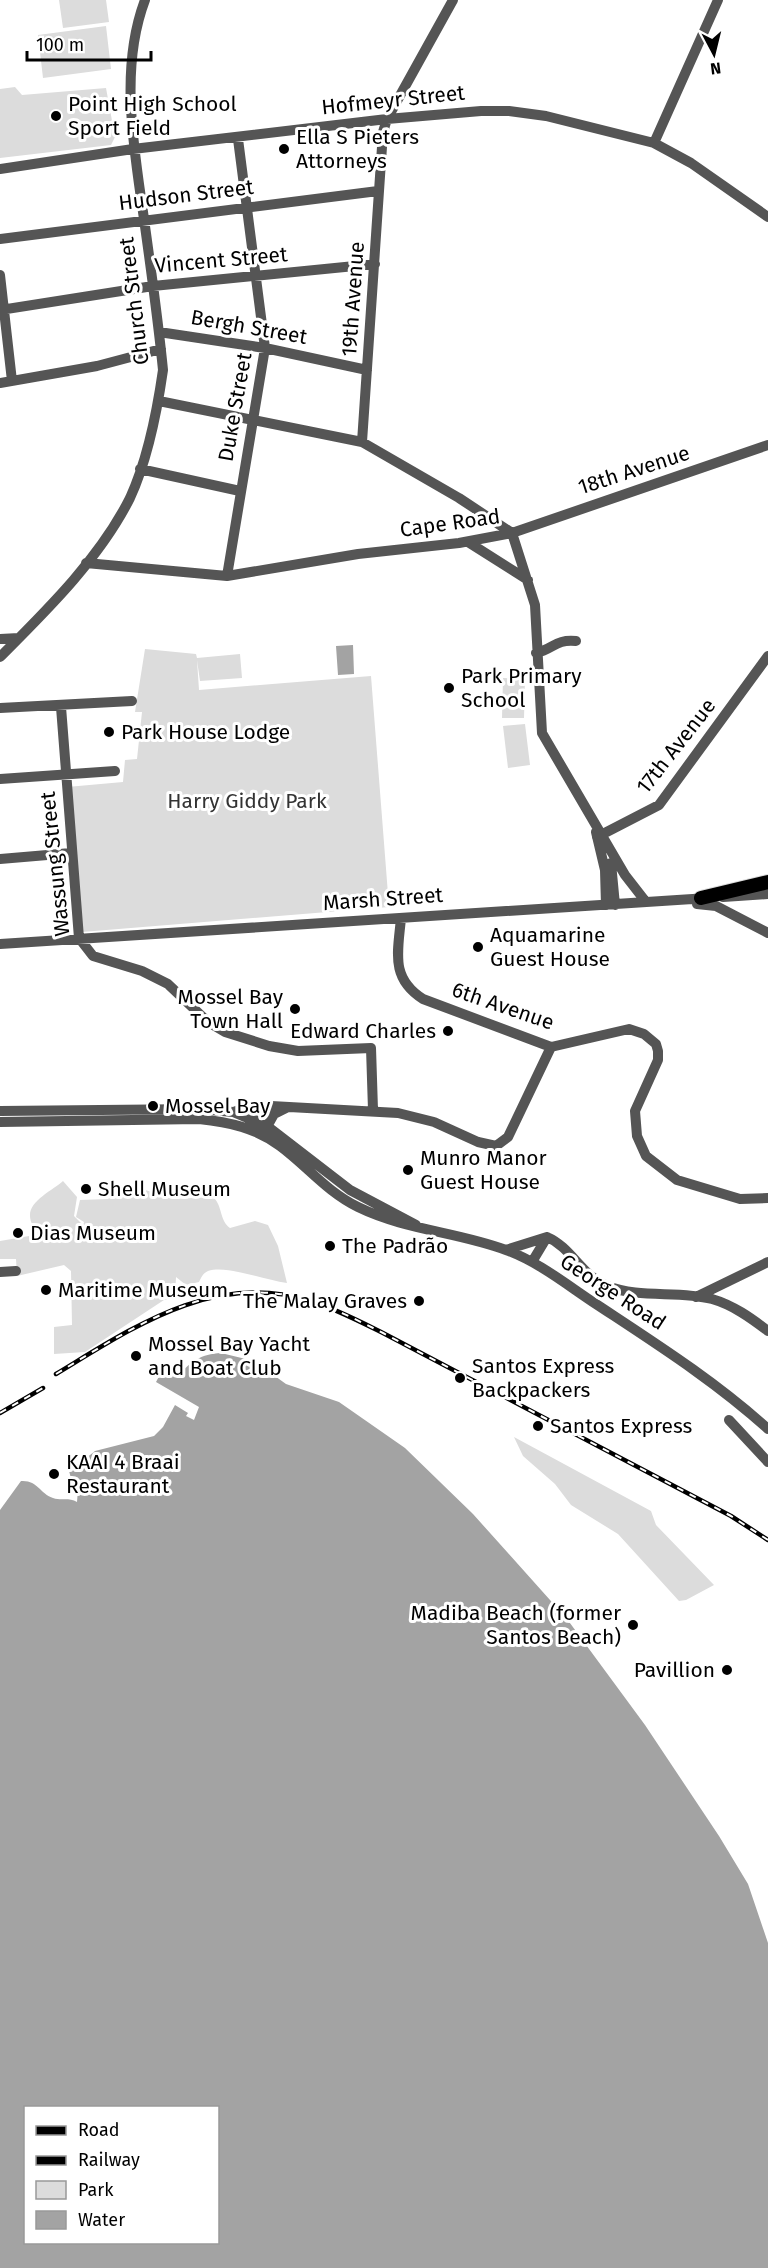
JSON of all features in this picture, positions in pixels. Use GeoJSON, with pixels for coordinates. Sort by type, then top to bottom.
{"type":"FeatureCollection","features":[{"type":"Feature","properties":{"kind":"main road"},"geometry":{"type":"LineString","coordinates":[[701,898],[768,882]]}},
{"type":"Feature","properties":{"kind":"street","name":"Church Street"},"geometry":{"type":"LineString","coordinates":[[0,657],[86,563],[119,516],[140,469],[159,400],[163,370],[134,149],[131,59],[135,32],[145,0]]}},
{"type":"Feature","properties":{"kind":"street","name":"19th Avenue"},"geometry":{"type":"LineString","coordinates":[[362,442],[381,147],[387,119],[453,0]]}},
{"type":"Feature","properties":{"kind":"street"},"geometry":{"type":"LineString","coordinates":[[654,143],[718,0]]}},
{"type":"Feature","properties":{"kind":"street","name":"Hofmeyr Street"},"geometry":{"type":"LineString","coordinates":[[0,169],[134,149],[238,139],[387,119],[481,111],[509,111],[546,116],[654,143],[691,163],[768,217]]}},
{"type":"Feature","properties":{"kind":"street","name":"Duke Street"},"geometry":{"type":"LineString","coordinates":[[227,576],[266,348],[238,139]]}},
{"type":"Feature","properties":{"kind":"street","name":"Hudson Street"},"geometry":{"type":"LineString","coordinates":[[0,239],[378,191]]}},
{"type":"Feature","properties":{"kind":"street","name":"Vincent Street"},"geometry":{"type":"LineString","coordinates":[[2,309],[153,286],[375,264]]}},
{"type":"Feature","properties":{"kind":"street"},"geometry":{"type":"LineString","coordinates":[[0,275],[2,309],[12,381]]}},
{"type":"Feature","properties":{"kind":"street","name":"Bergh Street"},"geometry":{"type":"LineString","coordinates":[[159,332],[266,348],[367,370]]}},
{"type":"Feature","properties":{"kind":"street"},"geometry":{"type":"LineString","coordinates":[[0,382],[97,366],[161,350]]}},
{"type":"Feature","properties":{"kind":"street"},"geometry":{"type":"LineString","coordinates":[[159,400],[362,442],[459,498],[512,533]]}},
{"type":"Feature","properties":{"kind":"street","name":"18th Avenue"},"geometry":{"type":"LineString","coordinates":[[512,533],[768,446]]}},
{"type":"Feature","properties":{"kind":"street"},"geometry":{"type":"LineString","coordinates":[[140,469],[240,491]]}},
{"type":"Feature","properties":{"kind":"street","name":"Cape Road"},"geometry":{"type":"LineString","coordinates":[[86,563],[227,576],[358,554],[468,542],[512,533],[529,580],[535,605],[542,733],[598,832],[609,846],[625,875],[646,902]]}},
{"type":"Feature","properties":{"kind":"street"},"geometry":{"type":"LineString","coordinates":[[468,542],[529,580]]}},
{"type":"Feature","properties":{"kind":"street"},"geometry":{"type":"LineString","coordinates":[[0,639],[19,638]]}},
{"type":"Feature","properties":{"kind":"street"},"geometry":{"type":"LineString","coordinates":[[536,653],[547,650],[561,640],[576,641]]}},
{"type":"Feature","properties":{"kind":"street","name":"17th Avenue"},"geometry":{"type":"LineString","coordinates":[[598,832],[659,805],[768,656]]}},
{"type":"Feature","properties":{"kind":"street"},"geometry":{"type":"LineString","coordinates":[[0,708],[61,707],[132,701]]}},
{"type":"Feature","properties":{"kind":"street","name":"Wassung Street"},"geometry":{"type":"LineString","coordinates":[[61,707],[71,853],[80,938],[93,956],[142,970],[168,984],[208,1022],[225,1032],[269,1046],[298,1051],[365,1046],[371,1048],[373,1052],[373,1110]]}},
{"type":"Feature","properties":{"kind":"street"},"geometry":{"type":"LineString","coordinates":[[0,779],[115,771]]}},
{"type":"Feature","properties":{"kind":"street","name":"Cape Road"},"geometry":{"type":"LineString","coordinates":[[598,832],[611,905]]}},
{"type":"Feature","properties":{"kind":"street","name":"Cape Road"},"geometry":{"type":"LineString","coordinates":[[609,846],[611,905]]}},
{"type":"Feature","properties":{"kind":"street"},"geometry":{"type":"LineString","coordinates":[[0,859],[71,853]]}},
{"type":"Feature","properties":{"kind":"street","name":"Marsh Street"},"geometry":{"type":"LineString","coordinates":[[0,944],[768,894]]}},
{"type":"Feature","properties":{"kind":"street"},"geometry":{"type":"LineString","coordinates":[[725,897],[736,915]]}},
{"type":"Feature","properties":{"kind":"street"},"geometry":{"type":"LineString","coordinates":[[664,901],[716,906],[768,933]]}},
{"type":"Feature","properties":{"kind":"street","name":"6th Avenue"},"geometry":{"type":"LineString","coordinates":[[401,918],[400,974],[411,991],[423,999],[551,1047],[629,1029],[644,1034],[656,1044],[658,1051],[658,1060],[634,1111],[637,1136],[646,1156],[676,1180],[740,1199],[768,1198]]}},
{"type":"Feature","properties":{"kind":"street"},"geometry":{"type":"LineString","coordinates":[[233,1112],[249,1107],[271,1106],[373,1110],[434,1122],[478,1142],[496,1146],[508,1137],[551,1047]]}},
{"type":"Feature","properties":{"kind":"street"},"geometry":{"type":"LineString","coordinates":[[250,1123],[271,1106]]}},
{"type":"Feature","properties":{"kind":"street"},"geometry":{"type":"LineString","coordinates":[[265,1130],[274,1114],[288,1107]]}},
{"type":"Feature","properties":{"kind":"street","name":"George Road"},"geometry":{"type":"LineString","coordinates":[[0,1111],[200,1108],[233,1112],[265,1130],[280,1146],[345,1200],[393,1222],[506,1250],[532,1262],[659,1345],[736,1400],[768,1429]]}},
{"type":"Feature","properties":{"kind":"street","name":"George Road"},"geometry":{"type":"LineString","coordinates":[[0,1122],[199,1119],[250,1123]]}},
{"type":"Feature","properties":{"kind":"street"},"geometry":{"type":"LineString","coordinates":[[506,1250],[547,1237]]}},
{"type":"Feature","properties":{"kind":"street"},"geometry":{"type":"LineString","coordinates":[[532,1262],[547,1237]]}},
{"type":"Feature","properties":{"kind":"street"},"geometry":{"type":"LineString","coordinates":[[547,1237],[593,1279],[608,1286],[630,1292],[712,1299],[731,1306],[768,1330]]}},
{"type":"Feature","properties":{"kind":"street"},"geometry":{"type":"LineString","coordinates":[[696,1297],[768,1262]]}},
{"type":"Feature","properties":{"kind":"street"},"geometry":{"type":"LineString","coordinates":[[0,1272],[16,1271]]}},
{"type":"Feature","properties":{"kind":"street"},"geometry":{"type":"LineString","coordinates":[[729,1420],[768,1462]]}},
{"type":"Feature","properties":{"kind":"green space"},"geometry":{"type":"Polygon","coordinates":[[[59,0],[106,0],[109,22],[63,28],[59,0]]]}},
{"type":"Feature","properties":{"kind":"green space"},"geometry":{"type":"Polygon","coordinates":[[[106,26],[111,69],[43,78],[38,35],[106,26]]]}},
{"type":"Feature","properties":{"kind":"green space","name":"Point High School Sport Field"},"geometry":{"type":"Polygon","coordinates":[[[15,87],[22,95],[106,88],[115,137],[111,145],[0,158],[0,89],[15,87]]]}},
{"type":"Feature","properties":{"kind":"green space","name":"Harry Giddy Park"},"geometry":{"type":"Polygon","coordinates":[[[145,649],[196,654],[197,658],[240,654],[242,678],[200,681],[197,660],[199,690],[371,676],[389,907],[82,932],[67,787],[123,782],[125,760],[137,759],[142,712],[135,712],[145,649]]]}},
{"type":"Feature","properties":{"kind":"green space"},"geometry":{"type":"Polygon","coordinates":[[[503,678],[525,679],[524,718],[502,718],[503,678]]]}},
{"type":"Feature","properties":{"kind":"green space"},"geometry":{"type":"Polygon","coordinates":[[[525,724],[530,765],[508,768],[503,726],[525,724]]]}},
{"type":"Feature","properties":{"kind":"green space"},"geometry":{"type":"Polygon","coordinates":[[[63,1181],[77,1197],[74,1216],[82,1224],[80,1232],[92,1240],[82,1231],[84,1222],[76,1217],[80,1200],[108,1199],[122,1188],[133,1186],[173,1199],[213,1197],[224,1221],[230,1228],[255,1221],[268,1225],[278,1246],[287,1283],[225,1270],[208,1271],[203,1274],[199,1282],[186,1285],[176,1277],[175,1297],[164,1300],[85,1352],[54,1354],[54,1327],[72,1325],[71,1271],[64,1265],[17,1276],[16,1259],[0,1259],[0,1241],[35,1235],[30,1216],[33,1205],[63,1181]]]}},
{"type":"Feature","properties":{"kind":"green space"},"geometry":{"type":"Polygon","coordinates":[[[514,1437],[651,1511],[656,1525],[714,1585],[686,1600],[679,1601],[618,1534],[571,1505],[555,1484],[523,1456],[514,1437]]]}},
{"type":"Feature","properties":{"kind":"water"},"geometry":{"type":"Polygon","coordinates":[[[353,645],[354,674],[338,675],[336,646],[353,645]]]}},
{"type":"Feature","properties":{"kind":"water"},"geometry":{"type":"Polygon","coordinates":[[[221,1353],[254,1361],[286,1384],[339,1402],[405,1448],[473,1514],[567,1619],[645,1725],[719,1836],[748,1884],[768,1943],[768,2268],[0,2268],[0,1510],[21,1481],[35,1485],[53,1498],[77,1502],[78,1489],[73,1486],[68,1467],[80,1463],[95,1451],[154,1436],[163,1427],[175,1405],[188,1413],[186,1416],[194,1420],[199,1407],[156,1382],[163,1369],[178,1376],[197,1359],[221,1353]]]}},
{"type":"Feature","properties":{"kind":"railway"},"geometry":{"type":"LineString","coordinates":[[56,1374],[145,1323],[175,1309],[207,1299],[239,1293],[273,1293],[308,1300],[383,1333],[731,1516],[768,1540]]}},
{"type":"Feature","properties":{"kind":"railway"},"geometry":{"type":"LineString","coordinates":[[0,1413],[43,1388]]}},
{"type":"Feature","properties":{"kind":"place","name":"Point High School Sport Field"},"geometry":{"type":"Point","coordinates":[56,116]}},
{"type":"Feature","properties":{"kind":"place","name":"Ella S Pieters Attorneys"},"geometry":{"type":"Point","coordinates":[284,149]}},
{"type":"Feature","properties":{"kind":"place","name":"Park Primary School"},"geometry":{"type":"Point","coordinates":[449,688]}},
{"type":"Feature","properties":{"kind":"place","name":"Park House Lodge"},"geometry":{"type":"Point","coordinates":[109,732]}},
{"type":"Feature","properties":{"kind":"place","name":"Aquamarine Guest House"},"geometry":{"type":"Point","coordinates":[478,947]}},
{"type":"Feature","properties":{"kind":"place","name":"Mossel Bay Town Hall"},"geometry":{"type":"Point","coordinates":[295,1009]}},
{"type":"Feature","properties":{"kind":"place","name":"Edward Charles"},"geometry":{"type":"Point","coordinates":[448,1031]}},
{"type":"Feature","properties":{"kind":"place","name":"Mossel Bay"},"geometry":{"type":"Point","coordinates":[153,1106]}},
{"type":"Feature","properties":{"kind":"place","name":"Munro Manor Guest House"},"geometry":{"type":"Point","coordinates":[408,1170]}},
{"type":"Feature","properties":{"kind":"place","name":"Shell Museum"},"geometry":{"type":"Point","coordinates":[86,1189]}},
{"type":"Feature","properties":{"kind":"place","name":"Dias Museum"},"geometry":{"type":"Point","coordinates":[18,1233]}},
{"type":"Feature","properties":{"kind":"place","name":"The Padrão"},"geometry":{"type":"Point","coordinates":[330,1246]}},
{"type":"Feature","properties":{"kind":"place","name":"Maritime Museum"},"geometry":{"type":"Point","coordinates":[46,1290]}},
{"type":"Feature","properties":{"kind":"place","name":"The Malay Graves"},"geometry":{"type":"Point","coordinates":[419,1301]}},
{"type":"Feature","properties":{"kind":"place","name":"Mossel Bay Yacht and Boat Club"},"geometry":{"type":"Point","coordinates":[136,1356]}},
{"type":"Feature","properties":{"kind":"place","name":"Santos Express Backpackers"},"geometry":{"type":"Point","coordinates":[460,1378]}},
{"type":"Feature","properties":{"kind":"place","name":"Santos Express"},"geometry":{"type":"Point","coordinates":[538,1426]}},
{"type":"Feature","properties":{"kind":"place","name":"KAAI 4 Braai Restaurant"},"geometry":{"type":"Point","coordinates":[54,1474]}},
{"type":"Feature","properties":{"kind":"place","name":"Madiba Beach (former Santos Beach)"},"geometry":{"type":"Point","coordinates":[633,1625]}},
{"type":"Feature","properties":{"kind":"place","name":"Pavillion"},"geometry":{"type":"Point","coordinates":[727,1670]}}]}
